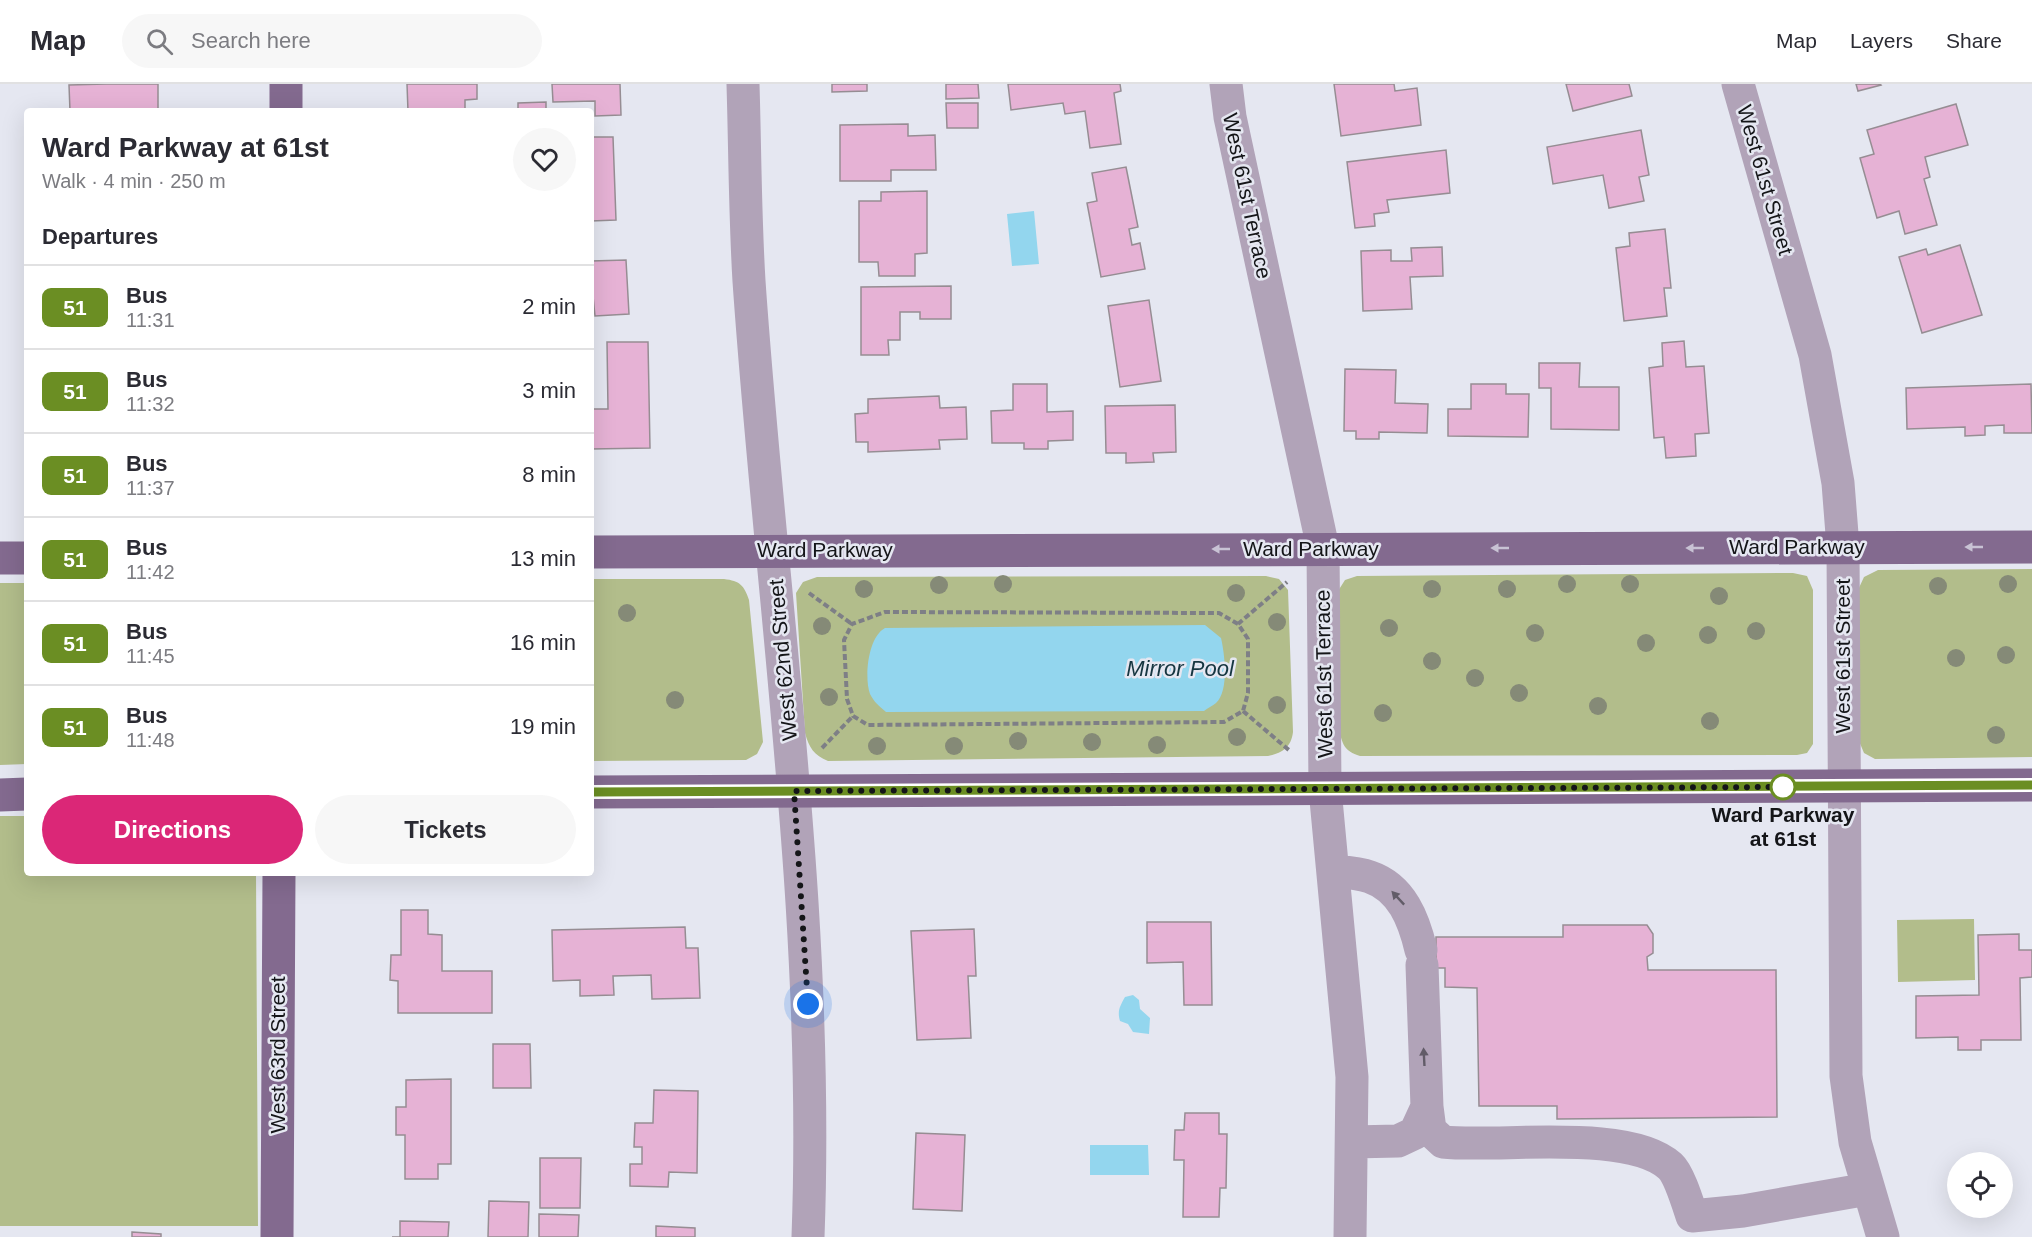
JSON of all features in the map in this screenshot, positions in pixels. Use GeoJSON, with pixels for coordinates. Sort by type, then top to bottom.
{"type":"FeatureCollection","features":[{"type":"Feature","properties":{"kind":"main road"},"geometry":{"type":"LineString","coordinates":[[286,84],[286,108]]}},
{"type":"Feature","properties":{"kind":"main road","name":"Ward Parkway"},"geometry":{"type":"LineString","coordinates":[[594,552],[2032,547]]}},
{"type":"Feature","properties":{"kind":"main road"},"geometry":{"type":"LineString","coordinates":[[0,558],[24,558]]}},
{"type":"Feature","properties":{"kind":"main road"},"geometry":{"type":"LineString","coordinates":[[594,792],[2032,785]]}},
{"type":"Feature","properties":{"kind":"main road"},"geometry":{"type":"LineString","coordinates":[[0,795],[24,794]]}},
{"type":"Feature","properties":{"kind":"main road","name":"West 63rd Street"},"geometry":{"type":"LineString","coordinates":[[277,1237],[279,876]]}},
{"type":"Feature","properties":{"kind":"street","name":"West 62nd Street"},"geometry":{"type":"LineString","coordinates":[[743,84],[749,280],[774,550],[808,981],[812,1141],[808,1237]]}},
{"type":"Feature","properties":{"kind":"street","name":"West 61st Terrace"},"geometry":{"type":"LineString","coordinates":[[1226,84],[1230,117],[1323,549],[1325,789],[1352,1077],[1350,1237]]}},
{"type":"Feature","properties":{"kind":"street","name":"West 61st Street"},"geometry":{"type":"LineString","coordinates":[[1738,84],[1815,355],[1838,483],[1843,547],[1846,1076],[1855,1142],[1883,1237]]}},
{"type":"Feature","properties":{"kind":"street"},"geometry":{"type":"LineString","coordinates":[[1333,870],[1371,877],[1399,897],[1414,921],[1422,958],[1427,1107],[1430,1130],[1443,1142],[1607,1144],[1649,1155],[1671,1166],[1692,1216],[1743,1211],[1868,1189]]}},
{"type":"Feature","properties":{"kind":"street"},"geometry":{"type":"LineString","coordinates":[[1352,1142],[1398,1141],[1415,1133],[1427,1107]]}},
{"type":"Feature","properties":{"kind":"path"},"geometry":{"type":"LineString","coordinates":[[1238,624],[1323,549]]}},
{"type":"Feature","properties":{"kind":"path"},"geometry":{"type":"LineString","coordinates":[[806,588],[809,594],[852,624]]}},
{"type":"Feature","properties":{"kind":"path"},"geometry":{"type":"LineString","coordinates":[[885,612],[1219,613],[1238,624],[1248,639],[1248,693],[1243,711],[1224,722],[868,725],[854,716],[847,699],[844,640],[852,624],[885,612]]}},
{"type":"Feature","properties":{"kind":"path"},"geometry":{"type":"LineString","coordinates":[[1243,711],[1290,751]]}},
{"type":"Feature","properties":{"kind":"path"},"geometry":{"type":"LineString","coordinates":[[815,754],[854,716]]}},
{"type":"Feature","properties":{"kind":"green space"},"geometry":{"type":"Polygon","coordinates":[[[2032,569],[2032,757],[1875,759],[1864,753],[1859,741],[1858,590],[1864,577],[1878,570],[2032,569]]]}},
{"type":"Feature","properties":{"kind":"green space"},"geometry":{"type":"Polygon","coordinates":[[[1793,573],[1807,576],[1813,590],[1813,744],[1807,753],[1797,755],[1360,756],[1350,752],[1343,743],[1339,728],[1338,591],[1345,580],[1357,576],[1793,573]]]}},
{"type":"Feature","properties":{"kind":"green space"},"geometry":{"type":"Polygon","coordinates":[[[1266,576],[1279,579],[1288,590],[1293,732],[1288,746],[1278,753],[1268,756],[828,761],[810,747],[805,733],[796,593],[803,582],[817,577],[1266,576]]]}},
{"type":"Feature","properties":{"kind":"green space"},"geometry":{"type":"Polygon","coordinates":[[[594,579],[724,579],[741,585],[749,600],[763,742],[757,754],[746,760],[594,761],[594,579]]]}},
{"type":"Feature","properties":{"kind":"green space"},"geometry":{"type":"Polygon","coordinates":[[[0,583],[24,583],[24,764],[0,765],[0,583]]]}},
{"type":"Feature","properties":{"kind":"green space"},"geometry":{"type":"Polygon","coordinates":[[[0,816],[24,816],[24,876],[256,876],[258,1226],[0,1226],[0,816]]]}},
{"type":"Feature","properties":{"kind":"green space"},"geometry":{"type":"Polygon","coordinates":[[[1974,919],[1975,980],[1898,982],[1897,920],[1974,919]]]}},
{"type":"Feature","properties":{"kind":"water"},"geometry":{"type":"Polygon","coordinates":[[[1034,211],[1039,264],[1012,266],[1007,214],[1034,211]]]}},
{"type":"Feature","properties":{"kind":"water","name":"Mirror Pool"},"geometry":{"type":"Polygon","coordinates":[[[1205,625],[1221,638],[1225,672],[1220,697],[1215,704],[1204,711],[886,712],[873,699],[868,687],[871,648],[879,633],[885,628],[1205,625]]]}},
{"type":"Feature","properties":{"kind":"water"},"geometry":{"type":"Polygon","coordinates":[[[1133,995],[1139,1000],[1140,1009],[1150,1018],[1149,1034],[1133,1032],[1128,1024],[1120,1021],[1119,1011],[1125,997],[1133,995]]]}},
{"type":"Feature","properties":{"kind":"water"},"geometry":{"type":"Polygon","coordinates":[[[1090,1145],[1148,1145],[1149,1175],[1090,1175],[1090,1145]]]}},
{"type":"Feature","properties":{"kind":"building"},"geometry":{"type":"Polygon","coordinates":[[[158,84],[158,108],[70,108],[69,85],[158,84]]]}},
{"type":"Feature","properties":{"kind":"building"},"geometry":{"type":"Polygon","coordinates":[[[407,84],[477,84],[477,99],[465,100],[465,108],[408,108],[407,84]]]}},
{"type":"Feature","properties":{"kind":"building"},"geometry":{"type":"Polygon","coordinates":[[[552,84],[620,84],[621,115],[595,116],[595,101],[553,102],[552,84]]]}},
{"type":"Feature","properties":{"kind":"building"},"geometry":{"type":"Polygon","coordinates":[[[832,84],[867,84],[867,91],[832,92],[832,84]]]}},
{"type":"Feature","properties":{"kind":"building"},"geometry":{"type":"Polygon","coordinates":[[[946,84],[978,84],[979,98],[946,99],[946,84]]]}},
{"type":"Feature","properties":{"kind":"building"},"geometry":{"type":"Polygon","coordinates":[[[1008,84],[1120,84],[1121,91],[1114,93],[1121,144],[1090,148],[1085,111],[1065,114],[1063,103],[1011,110],[1008,84]]]}},
{"type":"Feature","properties":{"kind":"building"},"geometry":{"type":"Polygon","coordinates":[[[1334,84],[1394,84],[1395,91],[1417,88],[1421,125],[1341,136],[1334,84]]]}},
{"type":"Feature","properties":{"kind":"building"},"geometry":{"type":"Polygon","coordinates":[[[1566,84],[1629,84],[1632,96],[1573,111],[1566,84]]]}},
{"type":"Feature","properties":{"kind":"building"},"geometry":{"type":"Polygon","coordinates":[[[1856,84],[1880,84],[1881,85],[1858,91],[1856,84]]]}},
{"type":"Feature","properties":{"kind":"building"},"geometry":{"type":"Polygon","coordinates":[[[546,102],[546,108],[518,108],[518,103],[546,102]]]}},
{"type":"Feature","properties":{"kind":"building"},"geometry":{"type":"Polygon","coordinates":[[[946,103],[978,103],[978,128],[947,128],[946,103]]]}},
{"type":"Feature","properties":{"kind":"building"},"geometry":{"type":"Polygon","coordinates":[[[1956,104],[1968,145],[1925,157],[1930,177],[1924,179],[1937,225],[1905,234],[1899,211],[1877,218],[1860,158],[1874,154],[1867,130],[1956,104]]]}},
{"type":"Feature","properties":{"kind":"building"},"geometry":{"type":"Polygon","coordinates":[[[908,124],[908,136],[935,135],[936,170],[891,170],[891,181],[840,181],[840,125],[908,124]]]}},
{"type":"Feature","properties":{"kind":"building"},"geometry":{"type":"Polygon","coordinates":[[[1641,130],[1649,175],[1639,177],[1644,201],[1609,208],[1603,175],[1553,184],[1547,147],[1641,130]]]}},
{"type":"Feature","properties":{"kind":"building"},"geometry":{"type":"Polygon","coordinates":[[[594,137],[613,137],[616,220],[594,221],[594,137]]]}},
{"type":"Feature","properties":{"kind":"building"},"geometry":{"type":"Polygon","coordinates":[[[1446,150],[1450,193],[1387,200],[1389,212],[1374,214],[1375,226],[1355,228],[1347,162],[1446,150]]]}},
{"type":"Feature","properties":{"kind":"building"},"geometry":{"type":"Polygon","coordinates":[[[1126,167],[1138,227],[1129,229],[1132,245],[1140,243],[1145,269],[1101,277],[1087,203],[1097,201],[1092,173],[1126,167]]]}},
{"type":"Feature","properties":{"kind":"building"},"geometry":{"type":"Polygon","coordinates":[[[927,191],[927,253],[915,254],[915,276],[879,276],[878,262],[859,262],[859,201],[881,201],[881,192],[927,191]]]}},
{"type":"Feature","properties":{"kind":"building"},"geometry":{"type":"Polygon","coordinates":[[[1665,229],[1671,288],[1664,288],[1667,316],[1624,321],[1616,248],[1630,246],[1629,233],[1665,229]]]}},
{"type":"Feature","properties":{"kind":"building"},"geometry":{"type":"Polygon","coordinates":[[[1960,245],[1982,315],[1922,333],[1899,257],[1926,249],[1928,255],[1960,245]]]}},
{"type":"Feature","properties":{"kind":"building"},"geometry":{"type":"Polygon","coordinates":[[[1442,247],[1443,276],[1410,277],[1412,309],[1363,311],[1361,251],[1391,250],[1391,261],[1412,261],[1411,248],[1442,247]]]}},
{"type":"Feature","properties":{"kind":"building"},"geometry":{"type":"Polygon","coordinates":[[[626,260],[629,314],[595,316],[594,261],[626,260]]]}},
{"type":"Feature","properties":{"kind":"building"},"geometry":{"type":"Polygon","coordinates":[[[951,286],[951,319],[920,319],[920,312],[900,312],[900,340],[888,340],[889,355],[861,355],[861,287],[951,286]]]}},
{"type":"Feature","properties":{"kind":"building"},"geometry":{"type":"Polygon","coordinates":[[[1149,300],[1161,381],[1120,387],[1108,306],[1149,300]]]}},
{"type":"Feature","properties":{"kind":"building"},"geometry":{"type":"Polygon","coordinates":[[[1684,341],[1686,367],[1704,366],[1709,433],[1695,434],[1696,456],[1666,458],[1664,437],[1654,438],[1649,368],[1663,366],[1662,343],[1684,341]]]}},
{"type":"Feature","properties":{"kind":"building"},"geometry":{"type":"Polygon","coordinates":[[[607,342],[648,342],[650,448],[594,449],[594,409],[608,409],[607,342]]]}},
{"type":"Feature","properties":{"kind":"building"},"geometry":{"type":"Polygon","coordinates":[[[1539,363],[1580,363],[1579,387],[1619,387],[1619,430],[1551,429],[1551,388],[1539,388],[1539,363]]]}},
{"type":"Feature","properties":{"kind":"building"},"geometry":{"type":"Polygon","coordinates":[[[1345,369],[1396,370],[1395,403],[1428,404],[1427,433],[1379,432],[1379,439],[1356,439],[1356,431],[1344,431],[1345,369]]]}},
{"type":"Feature","properties":{"kind":"building"},"geometry":{"type":"Polygon","coordinates":[[[1013,384],[1047,384],[1047,412],[1073,411],[1073,440],[1048,441],[1048,449],[1024,449],[1024,443],[992,443],[991,411],[1013,410],[1013,384]]]}},
{"type":"Feature","properties":{"kind":"building"},"geometry":{"type":"Polygon","coordinates":[[[1471,384],[1506,384],[1506,394],[1529,394],[1528,437],[1448,436],[1448,409],[1471,409],[1471,384]]]}},
{"type":"Feature","properties":{"kind":"building"},"geometry":{"type":"Polygon","coordinates":[[[2031,384],[2032,433],[2004,433],[2004,425],[1985,426],[1985,435],[1965,436],[1965,427],[1907,429],[1906,388],[2031,384]]]}},
{"type":"Feature","properties":{"kind":"building"},"geometry":{"type":"Polygon","coordinates":[[[939,396],[940,408],[966,407],[967,439],[939,440],[940,449],[868,452],[868,442],[856,442],[855,414],[868,413],[868,399],[939,396]]]}},
{"type":"Feature","properties":{"kind":"building"},"geometry":{"type":"Polygon","coordinates":[[[1175,405],[1176,452],[1153,453],[1154,462],[1126,463],[1126,453],[1106,453],[1105,406],[1175,405]]]}},
{"type":"Feature","properties":{"kind":"building"},"geometry":{"type":"Polygon","coordinates":[[[401,910],[428,910],[428,934],[442,935],[442,971],[492,971],[492,1013],[398,1013],[398,981],[390,980],[391,955],[401,955],[401,910]]]}},
{"type":"Feature","properties":{"kind":"building"},"geometry":{"type":"Polygon","coordinates":[[[1147,922],[1211,922],[1212,1005],[1184,1005],[1183,962],[1147,963],[1147,922]]]}},
{"type":"Feature","properties":{"kind":"building"},"geometry":{"type":"Polygon","coordinates":[[[1563,925],[1647,925],[1653,934],[1653,953],[1647,957],[1648,970],[1776,970],[1777,1117],[1557,1119],[1557,1106],[1479,1106],[1477,988],[1445,987],[1445,968],[1436,968],[1436,937],[1563,937],[1563,925]]]}},
{"type":"Feature","properties":{"kind":"building"},"geometry":{"type":"Polygon","coordinates":[[[685,927],[686,948],[698,948],[700,998],[652,999],[651,975],[613,976],[614,995],[580,996],[580,980],[553,981],[552,930],[685,927]]]}},
{"type":"Feature","properties":{"kind":"building"},"geometry":{"type":"Polygon","coordinates":[[[974,929],[976,976],[968,976],[971,1038],[917,1040],[911,931],[974,929]]]}},
{"type":"Feature","properties":{"kind":"building"},"geometry":{"type":"Polygon","coordinates":[[[2019,934],[2019,950],[2032,950],[2032,977],[2020,978],[2021,1040],[1981,1040],[1981,1050],[1958,1050],[1958,1037],[1916,1038],[1916,996],[1979,995],[1978,935],[2019,934]]]}},
{"type":"Feature","properties":{"kind":"building"},"geometry":{"type":"Polygon","coordinates":[[[493,1044],[530,1044],[531,1088],[493,1088],[493,1044]]]}},
{"type":"Feature","properties":{"kind":"building"},"geometry":{"type":"Polygon","coordinates":[[[451,1079],[451,1164],[438,1164],[438,1179],[405,1179],[405,1135],[396,1135],[396,1107],[406,1107],[406,1080],[451,1079]]]}},
{"type":"Feature","properties":{"kind":"building"},"geometry":{"type":"Polygon","coordinates":[[[654,1090],[698,1091],[697,1173],[669,1172],[668,1187],[630,1186],[630,1164],[642,1164],[642,1147],[634,1147],[635,1123],[653,1123],[654,1090]]]}},
{"type":"Feature","properties":{"kind":"building"},"geometry":{"type":"Polygon","coordinates":[[[1185,1113],[1219,1113],[1219,1134],[1227,1134],[1226,1188],[1220,1188],[1219,1217],[1183,1217],[1184,1160],[1174,1160],[1175,1130],[1184,1130],[1185,1113]]]}},
{"type":"Feature","properties":{"kind":"building"},"geometry":{"type":"Polygon","coordinates":[[[916,1133],[965,1135],[962,1211],[913,1209],[916,1133]]]}},
{"type":"Feature","properties":{"kind":"building"},"geometry":{"type":"Polygon","coordinates":[[[540,1158],[581,1158],[580,1208],[540,1208],[540,1158]]]}},
{"type":"Feature","properties":{"kind":"building"},"geometry":{"type":"Polygon","coordinates":[[[489,1201],[529,1202],[528,1237],[488,1237],[489,1201]]]}},
{"type":"Feature","properties":{"kind":"building"},"geometry":{"type":"Polygon","coordinates":[[[539,1214],[579,1215],[578,1237],[539,1237],[539,1214]]]}},
{"type":"Feature","properties":{"kind":"building"},"geometry":{"type":"Polygon","coordinates":[[[400,1221],[449,1222],[448,1237],[400,1237],[400,1221]]]}},
{"type":"Feature","properties":{"kind":"building"},"geometry":{"type":"Polygon","coordinates":[[[656,1226],[695,1228],[695,1237],[656,1237],[656,1226]]]}},
{"type":"Feature","properties":{"kind":"building"},"geometry":{"type":"Polygon","coordinates":[[[132,1232],[161,1234],[161,1237],[132,1237],[132,1232]]]}},
{"type":"Feature","properties":{"kind":"bus line","name":"51"},"geometry":{"type":"LineString","coordinates":[[594,792],[2032,785]]}},
{"type":"Feature","properties":{"kind":"place","name":"Ward Parkway at 61st"},"geometry":{"type":"Point","coordinates":[1783,787]}},
{"type":"Feature","properties":{"kind":"route"},"geometry":{"type":"LineString","coordinates":[[808,1004],[794,791],[1783,787]]}}]}
